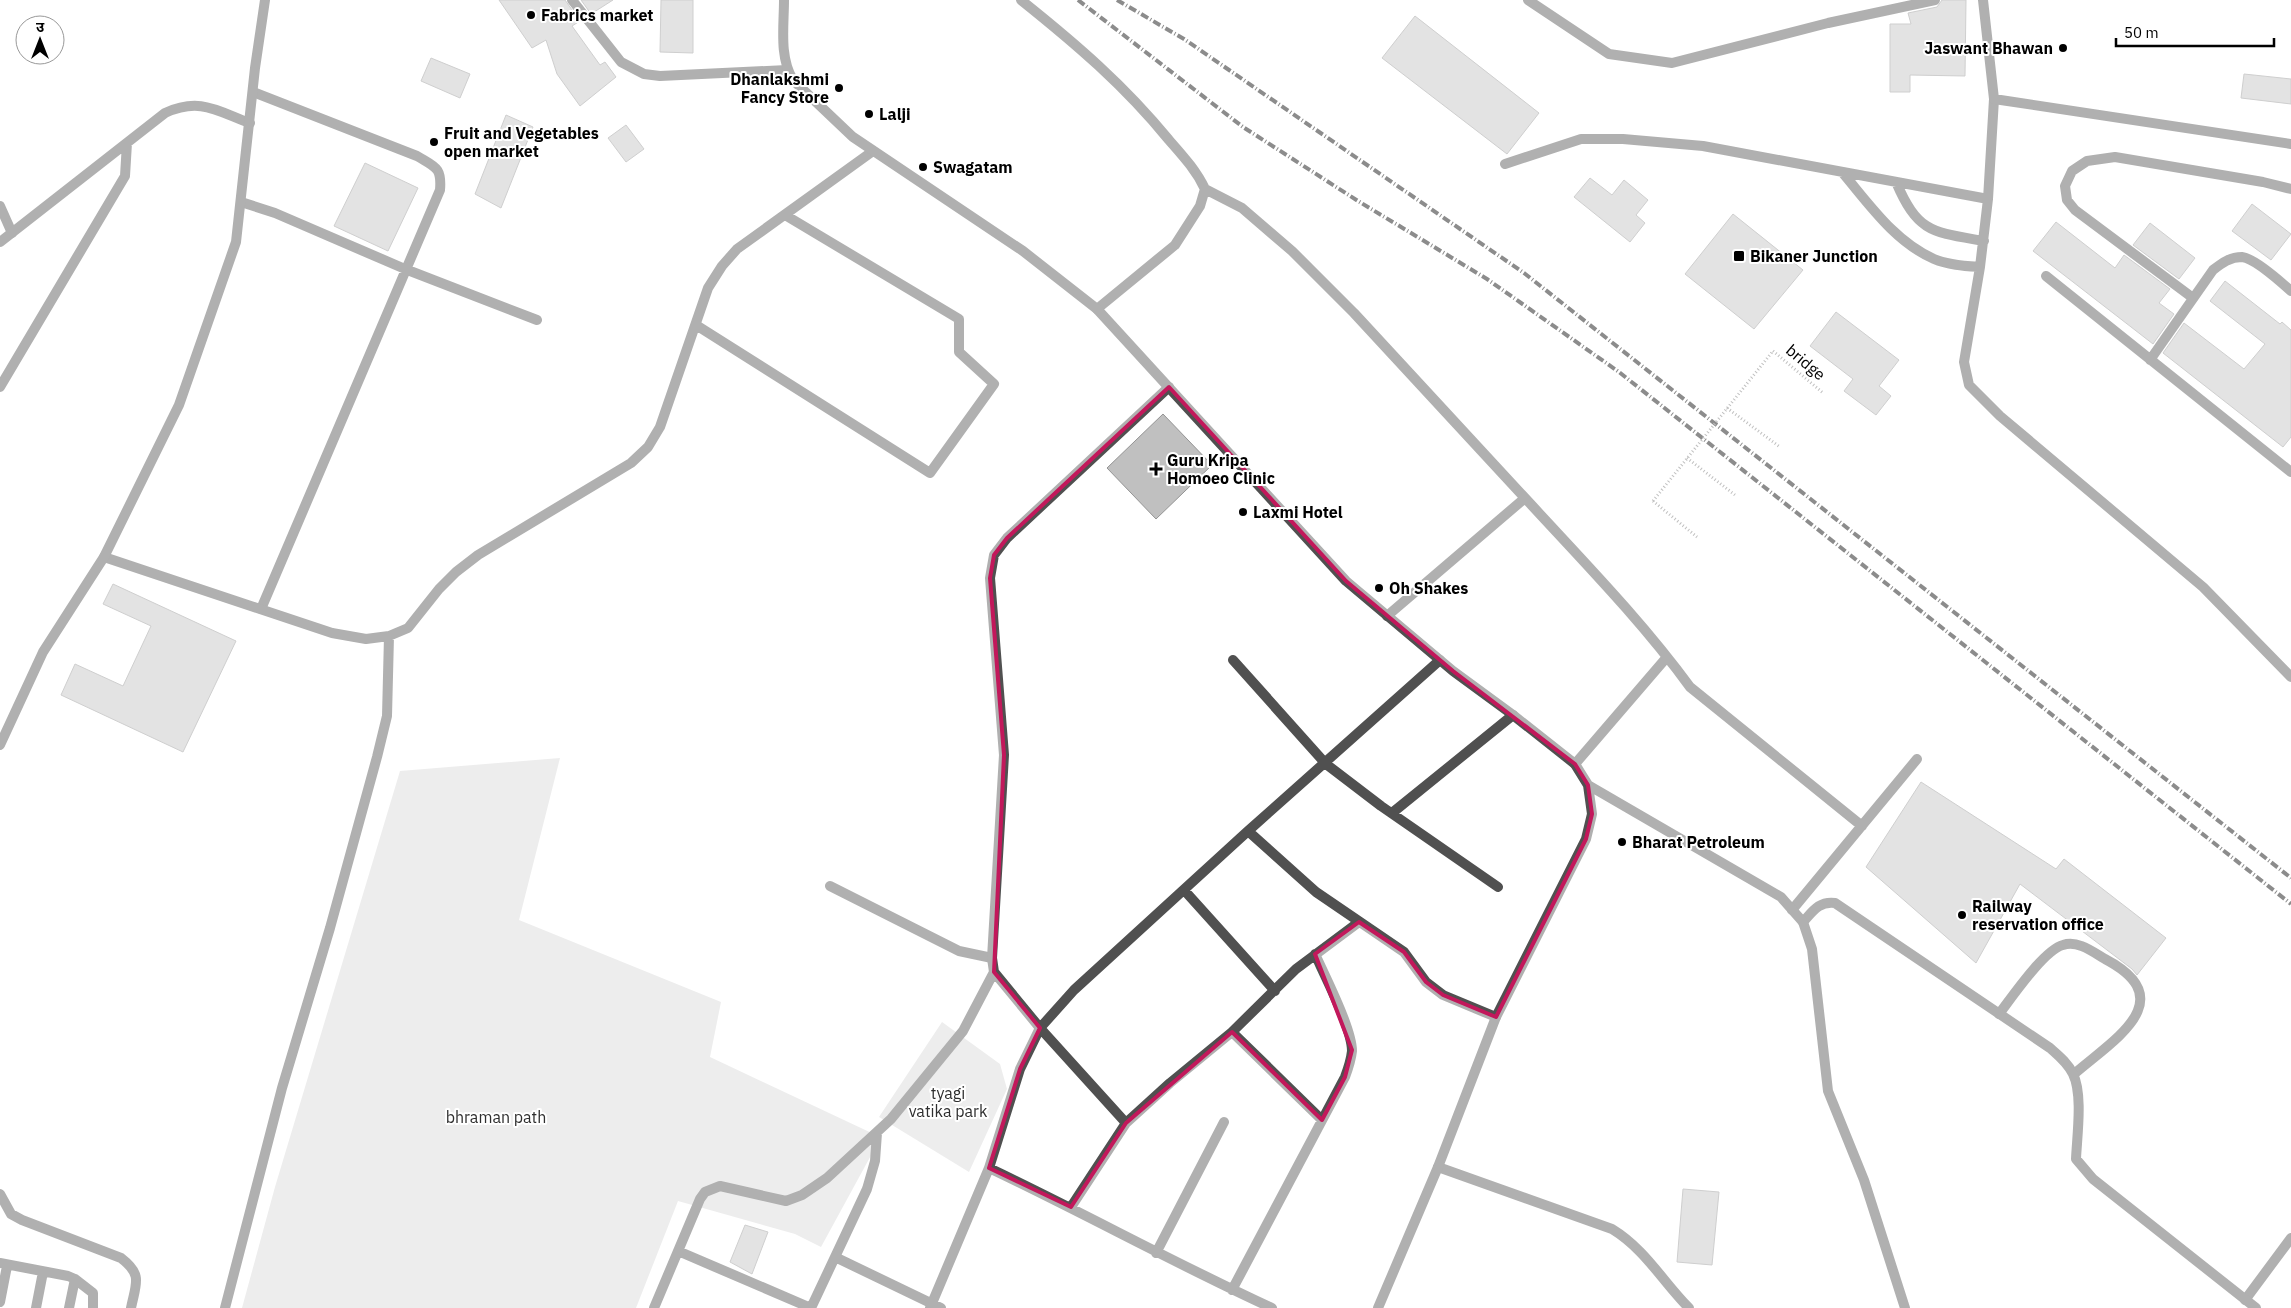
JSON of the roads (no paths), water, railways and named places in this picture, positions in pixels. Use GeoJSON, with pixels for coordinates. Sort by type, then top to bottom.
{"type":"FeatureCollection","features":[{"type":"Feature","properties":{"kind":"street"},"geometry":{"type":"LineString","coordinates":[[0,745],[44,652],[104,557],[179,405],[236,242],[265,0]]}},
{"type":"Feature","properties":{"kind":"street"},"geometry":{"type":"LineString","coordinates":[[572,0],[621,62],[644,74],[660,76],[787,70]]}},
{"type":"Feature","properties":{"kind":"street"},"geometry":{"type":"LineString","coordinates":[[784,0],[784,55],[787,70],[792,80],[846,130],[874,151],[1023,252],[1097,308],[1346,581],[1440,660],[1575,764],[1588,785],[1592,814],[1586,839],[1496,1017],[1438,1167],[1378,1308]]}},
{"type":"Feature","properties":{"kind":"street"},"geometry":{"type":"LineString","coordinates":[[1021,0],[1082,48],[1139,103],[1198,175],[1205,189],[1242,208],[1292,251],[1354,313],[1609,589],[1690,687],[1862,826]]}},
{"type":"Feature","properties":{"kind":"street"},"geometry":{"type":"LineString","coordinates":[[1528,0],[1609,54],[1672,63],[1828,22],[1936,0]]}},
{"type":"Feature","properties":{"kind":"street"},"geometry":{"type":"LineString","coordinates":[[1983,0],[1994,99],[1984,241],[1964,362],[1969,385],[2000,416],[2203,587],[2291,676]]}},
{"type":"Feature","properties":{"kind":"street"},"geometry":{"type":"LineString","coordinates":[[253,92],[417,156],[438,169],[441,177],[440,190],[260,609]]}},
{"type":"Feature","properties":{"kind":"street"},"geometry":{"type":"LineString","coordinates":[[1994,99],[2291,144]]}},
{"type":"Feature","properties":{"kind":"street"},"geometry":{"type":"LineString","coordinates":[[0,242],[165,113],[182,105],[204,106],[250,123]]}},
{"type":"Feature","properties":{"kind":"street"},"geometry":{"type":"LineString","coordinates":[[1505,164],[1580,139],[1623,139],[1703,146],[1988,199]]}},
{"type":"Feature","properties":{"kind":"street"},"geometry":{"type":"LineString","coordinates":[[0,387],[125,176],[127,143]]}},
{"type":"Feature","properties":{"kind":"street"},"geometry":{"type":"LineString","coordinates":[[104,557],[341,634],[366,639],[389,636],[408,628],[439,589],[478,554],[631,463],[648,447],[660,427],[708,288],[722,266],[737,249],[874,151]]}},
{"type":"Feature","properties":{"kind":"street"},"geometry":{"type":"LineString","coordinates":[[2194,298],[2075,210],[2067,200],[2065,186],[2072,171],[2087,161],[2115,157],[2263,182],[2291,189]]}},
{"type":"Feature","properties":{"kind":"street"},"geometry":{"type":"LineString","coordinates":[[1842,172],[1881,218],[1908,243],[1935,260],[1980,268]]}},
{"type":"Feature","properties":{"kind":"street"},"geometry":{"type":"LineString","coordinates":[[1896,182],[1906,205],[1916,219],[1931,231],[1984,241]]}},
{"type":"Feature","properties":{"kind":"street"},"geometry":{"type":"LineString","coordinates":[[1097,308],[1175,244],[1200,206],[1205,189]]}},
{"type":"Feature","properties":{"kind":"street"},"geometry":{"type":"LineString","coordinates":[[241,202],[275,213],[405,269],[537,320]]}},
{"type":"Feature","properties":{"kind":"street"},"geometry":{"type":"LineString","coordinates":[[0,206],[12,233]]}},
{"type":"Feature","properties":{"kind":"street"},"geometry":{"type":"LineString","coordinates":[[696,325],[930,473],[994,384],[959,352],[959,319],[784,215]]}},
{"type":"Feature","properties":{"kind":"street"},"geometry":{"type":"LineString","coordinates":[[2150,360],[2213,270],[2228,260],[2244,257],[2265,270],[2291,291]]}},
{"type":"Feature","properties":{"kind":"street"},"geometry":{"type":"LineString","coordinates":[[2046,276],[2291,472]]}},
{"type":"Feature","properties":{"kind":"street"},"geometry":{"type":"LineString","coordinates":[[1126,1123],[1040,1028],[994,972],[992,958],[1004,755],[990,578],[994,555],[1008,538],[1169,387]]}},
{"type":"Feature","properties":{"kind":"street"},"geometry":{"type":"LineString","coordinates":[[1387,616],[1525,498]]}},
{"type":"Feature","properties":{"kind":"street"},"geometry":{"type":"LineString","coordinates":[[225,1308],[282,1088],[330,928],[377,757],[386,716],[389,636]]}},
{"type":"Feature","properties":{"kind":"street"},"geometry":{"type":"LineString","coordinates":[[1575,764],[1667,657]]}},
{"type":"Feature","properties":{"kind":"street"},"geometry":{"type":"LineString","coordinates":[[1233,660],[1326,764],[1498,888]]}},
{"type":"Feature","properties":{"kind":"street"},"geometry":{"type":"LineString","coordinates":[[835,1257],[934,1307],[989,1168],[1020,1069],[1040,1028],[1074,990],[1248,831],[1326,764],[1440,660]]}},
{"type":"Feature","properties":{"kind":"street"},"geometry":{"type":"LineString","coordinates":[[1392,813],[1513,715]]}},
{"type":"Feature","properties":{"kind":"street"},"geometry":{"type":"LineString","coordinates":[[1792,910],[1917,760]]}},
{"type":"Feature","properties":{"kind":"street"},"geometry":{"type":"LineString","coordinates":[[1588,785],[1781,897],[1803,922],[1812,949],[1828,1091],[1864,1180],[1905,1308]]}},
{"type":"Feature","properties":{"kind":"street"},"geometry":{"type":"LineString","coordinates":[[1248,831],[1316,892],[1404,952],[1426,982],[1443,995],[1496,1017]]}},
{"type":"Feature","properties":{"kind":"street"},"geometry":{"type":"LineString","coordinates":[[830,886],[959,951],[992,958]]}},
{"type":"Feature","properties":{"kind":"street"},"geometry":{"type":"LineString","coordinates":[[1184,890],[1275,991]]}},
{"type":"Feature","properties":{"kind":"street"},"geometry":{"type":"LineString","coordinates":[[1803,922],[1820,904],[1827,902],[1835,903],[2050,1048],[2066,1063],[2074,1074],[2077,1092],[2076,1159],[2093,1179],[2256,1308]]}},
{"type":"Feature","properties":{"kind":"street"},"geometry":{"type":"LineString","coordinates":[[1071,1207],[1126,1123],[1170,1083],[1232,1032],[1296,969],[1359,922]]}},
{"type":"Feature","properties":{"kind":"street"},"geometry":{"type":"LineString","coordinates":[[1999,1014],[2048,954],[2064,944],[2078,944],[2116,965],[2137,984],[2142,998],[2137,1014],[2126,1029],[2074,1074]]}},
{"type":"Feature","properties":{"kind":"street"},"geometry":{"type":"LineString","coordinates":[[1232,1290],[1345,1078],[1352,1050],[1333,991],[1315,954]]}},
{"type":"Feature","properties":{"kind":"street"},"geometry":{"type":"LineString","coordinates":[[654,1308],[700,1198],[713,1188],[720,1186],[778,1201],[793,1200],[826,1178],[891,1119],[963,1031],[994,972]]}},
{"type":"Feature","properties":{"kind":"street"},"geometry":{"type":"LineString","coordinates":[[1232,1032],[1322,1120]]}},
{"type":"Feature","properties":{"kind":"street"},"geometry":{"type":"LineString","coordinates":[[1156,1253],[1224,1122]]}},
{"type":"Feature","properties":{"kind":"street"},"geometry":{"type":"LineString","coordinates":[[678,1251],[811,1308],[867,1189],[875,1161],[876,1133]]}},
{"type":"Feature","properties":{"kind":"street"},"geometry":{"type":"LineString","coordinates":[[1438,1167],[1612,1229],[1629,1239],[1641,1251],[1689,1308]]}},
{"type":"Feature","properties":{"kind":"street"},"geometry":{"type":"LineString","coordinates":[[989,1168],[1071,1207],[1156,1253],[1272,1308]]}},
{"type":"Feature","properties":{"kind":"street"},"geometry":{"type":"LineString","coordinates":[[0,1194],[11,1214],[121,1258],[132,1266],[137,1276],[131,1308]]}},
{"type":"Feature","properties":{"kind":"street"},"geometry":{"type":"LineString","coordinates":[[2245,1300],[2291,1238]]}},
{"type":"Feature","properties":{"kind":"street"},"geometry":{"type":"LineString","coordinates":[[0,1302],[3,1264],[75,1279],[92,1293],[93,1308]]}},
{"type":"Feature","properties":{"kind":"street"},"geometry":{"type":"LineString","coordinates":[[36,1308],[43,1272]]}},
{"type":"Feature","properties":{"kind":"street"},"geometry":{"type":"LineString","coordinates":[[69,1308],[75,1279]]}},
{"type":"Feature","properties":{"kind":"railway"},"geometry":{"type":"LineString","coordinates":[[1078,0],[1243,127],[1358,201],[1487,279],[1619,372],[2291,904]]}},
{"type":"Feature","properties":{"kind":"railway"},"geometry":{"type":"LineString","coordinates":[[1117,0],[1184,39],[1524,273],[2291,878]]}},
{"type":"Feature","properties":{"kind":"place","name":"Fabrics market"},"geometry":{"type":"Point","coordinates":[531,15]}},
{"type":"Feature","properties":{"kind":"place","name":"Jaswant Bhawan"},"geometry":{"type":"Point","coordinates":[2063,48]}},
{"type":"Feature","properties":{"kind":"place","name":"Dhanlakshmi Fancy Store"},"geometry":{"type":"Point","coordinates":[839,88]}},
{"type":"Feature","properties":{"kind":"place","name":"Lalji"},"geometry":{"type":"Point","coordinates":[869,114]}},
{"type":"Feature","properties":{"kind":"place","name":"Fruit and Vegetables open market"},"geometry":{"type":"Point","coordinates":[434,142]}},
{"type":"Feature","properties":{"kind":"place","name":"Swagatam"},"geometry":{"type":"Point","coordinates":[923,167]}},
{"type":"Feature","properties":{"kind":"place","name":"Bikaner Junction"},"geometry":{"type":"Point","coordinates":[1739,256]}},
{"type":"Feature","properties":{"kind":"place","name":"Guru Kripa Homoeo Clinic"},"geometry":{"type":"Point","coordinates":[1156,469]}},
{"type":"Feature","properties":{"kind":"place","name":"Laxmi Hotel"},"geometry":{"type":"Point","coordinates":[1243,512]}},
{"type":"Feature","properties":{"kind":"place","name":"Oh Shakes"},"geometry":{"type":"Point","coordinates":[1379,588]}},
{"type":"Feature","properties":{"kind":"place","name":"Bharat Petroleum"},"geometry":{"type":"Point","coordinates":[1622,842]}},
{"type":"Feature","properties":{"kind":"place","name":"Railway reservation office"},"geometry":{"type":"Point","coordinates":[1962,915]}},
{"type":"Feature","properties":{"kind":"park label","name":"tyagi vatika park"},"geometry":{"type":"Point","coordinates":[948,1102]}},
{"type":"Feature","properties":{"kind":"park label","name":"bhraman path"},"geometry":{"type":"Point","coordinates":[496,1117]}}]}
